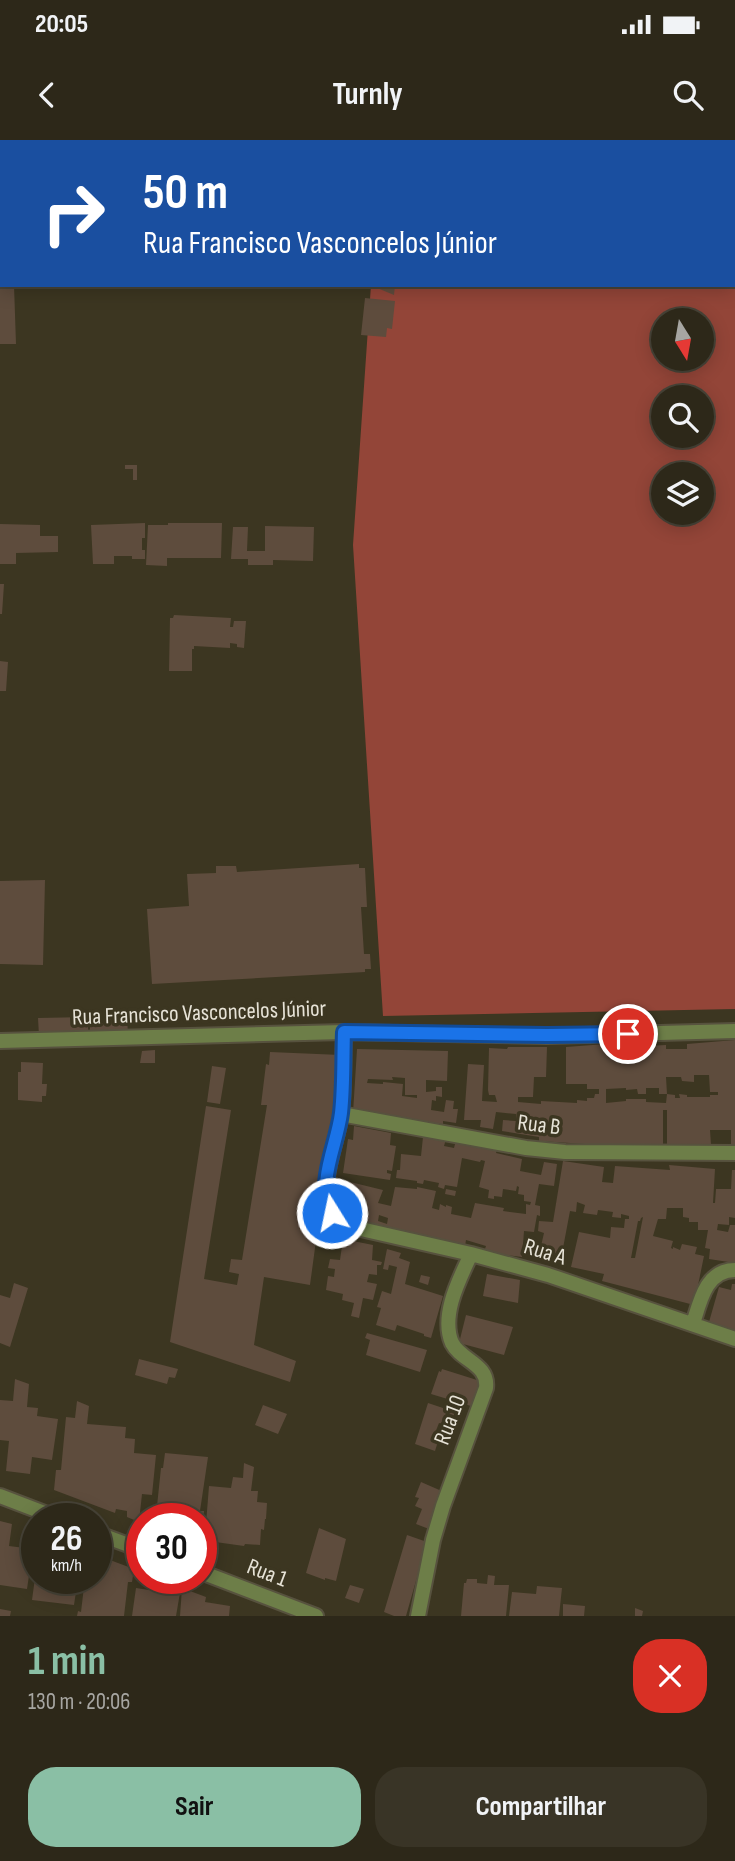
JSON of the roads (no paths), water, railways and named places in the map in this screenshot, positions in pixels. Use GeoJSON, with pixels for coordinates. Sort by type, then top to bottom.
{"type":"FeatureCollection","features":[{"type":"Feature","properties":{"kind":"street","name":"Rua Francisco Vasconcelos Júnior"},"geometry":{"type":"LineString","coordinates":[[0,1041],[344,1032],[547,1035],[735,1031]]}},
{"type":"Feature","properties":{"kind":"street"},"geometry":{"type":"LineString","coordinates":[[341,1114],[344,1032]]}},
{"type":"Feature","properties":{"kind":"street","name":"Rua B"},"geometry":{"type":"LineString","coordinates":[[341,1114],[526,1148],[565,1152],[735,1153]]}},
{"type":"Feature","properties":{"kind":"street","name":"Rua A"},"geometry":{"type":"LineString","coordinates":[[341,1114],[326,1181],[328,1204],[339,1221],[352,1227],[548,1275],[735,1339]]}},
{"type":"Feature","properties":{"kind":"street","name":"Rua 10"},"geometry":{"type":"LineString","coordinates":[[418,1616],[433,1540],[443,1506],[486,1388],[487,1381],[483,1371],[458,1350],[450,1332],[451,1310],[471,1254]]}},
{"type":"Feature","properties":{"kind":"street"},"geometry":{"type":"LineString","coordinates":[[692,1324],[712,1278],[719,1273],[735,1270]]}},
{"type":"Feature","properties":{"kind":"street"},"geometry":{"type":"LineString","coordinates":[[0,1496],[21,1504]]}},
{"type":"Feature","properties":{"kind":"street","name":"Rua 1"},"geometry":{"type":"LineString","coordinates":[[217,1578],[317,1616]]}}]}
